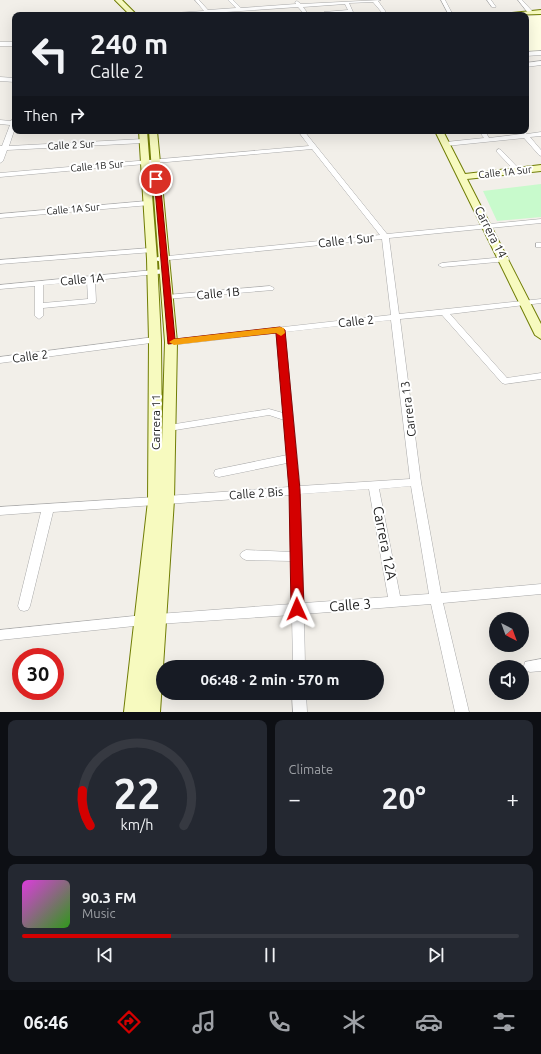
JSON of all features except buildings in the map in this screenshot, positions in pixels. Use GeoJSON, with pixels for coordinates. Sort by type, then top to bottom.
{"type":"FeatureCollection","features":[{"type":"Feature","properties":{"kind":"main road"},"geometry":{"type":"LineString","coordinates":[[118,0],[131,12]]}},
{"type":"Feature","properties":{"kind":"main road"},"geometry":{"type":"LineString","coordinates":[[529,14],[541,13]]}},
{"type":"Feature","properties":{"kind":"main road","name":"Carrera 11"},"geometry":{"type":"LineString","coordinates":[[143,134],[151,255],[160,267],[167,297],[171,342],[169,428],[161,500],[151,619],[152,712]]}},
{"type":"Feature","properties":{"kind":"main road","name":"Carrera 11"},"geometry":{"type":"LineString","coordinates":[[153,134],[156,161],[160,267],[155,340],[161,500]]}},
{"type":"Feature","properties":{"kind":"main road","name":"Carrera 14"},"geometry":{"type":"LineString","coordinates":[[441,134],[468,176],[475,194]]}},
{"type":"Feature","properties":{"kind":"main road","name":"Carrera 14"},"geometry":{"type":"LineString","coordinates":[[447,134],[449,144],[541,319]]}},
{"type":"Feature","properties":{"kind":"main road","name":"Calle 1A Sur"},"geometry":{"type":"LineString","coordinates":[[468,176],[541,168]]}},
{"type":"Feature","properties":{"kind":"main road","name":"Carrera 14"},"geometry":{"type":"LineString","coordinates":[[491,226],[504,259],[533,302],[541,335]]}},
{"type":"Feature","properties":{"kind":"main road","name":"Carrera 11"},"geometry":{"type":"LineString","coordinates":[[133,712],[151,619]]}},
{"type":"Feature","properties":{"kind":"street"},"geometry":{"type":"LineString","coordinates":[[197,0],[207,12]]}},
{"type":"Feature","properties":{"kind":"street"},"geometry":{"type":"LineString","coordinates":[[230,0],[240,10]]}},
{"type":"Feature","properties":{"kind":"street"},"geometry":{"type":"LineString","coordinates":[[295,0],[305,12]]}},
{"type":"Feature","properties":{"kind":"street"},"geometry":{"type":"LineString","coordinates":[[374,0],[383,12]]}},
{"type":"Feature","properties":{"kind":"street"},"geometry":{"type":"LineString","coordinates":[[219,12],[379,0]]}},
{"type":"Feature","properties":{"kind":"street"},"geometry":{"type":"LineString","coordinates":[[443,0],[449,12]]}},
{"type":"Feature","properties":{"kind":"street"},"geometry":{"type":"LineString","coordinates":[[489,0],[494,6]]}},
{"type":"Feature","properties":{"kind":"street"},"geometry":{"type":"LineString","coordinates":[[520,0],[527,12]]}},
{"type":"Feature","properties":{"kind":"street"},"geometry":{"type":"LineString","coordinates":[[338,12],[351,11],[346,2]]}},
{"type":"Feature","properties":{"kind":"street"},"geometry":{"type":"LineString","coordinates":[[258,4],[263,8]]}},
{"type":"Feature","properties":{"kind":"street"},"geometry":{"type":"LineString","coordinates":[[0,44],[12,44]]}},
{"type":"Feature","properties":{"kind":"street"},"geometry":{"type":"LineString","coordinates":[[529,54],[541,53]]}},
{"type":"Feature","properties":{"kind":"street"},"geometry":{"type":"LineString","coordinates":[[529,65],[541,64]]}},
{"type":"Feature","properties":{"kind":"street"},"geometry":{"type":"LineString","coordinates":[[0,79],[12,80]]}},
{"type":"Feature","properties":{"kind":"street"},"geometry":{"type":"LineString","coordinates":[[0,122],[12,121]]}},
{"type":"Feature","properties":{"kind":"street"},"geometry":{"type":"LineString","coordinates":[[0,161],[2,148],[12,126]]}},
{"type":"Feature","properties":{"kind":"street"},"geometry":{"type":"LineString","coordinates":[[529,133],[541,134]]}},
{"type":"Feature","properties":{"kind":"street"},"geometry":{"type":"LineString","coordinates":[[303,134],[385,236]]}},
{"type":"Feature","properties":{"kind":"street"},"geometry":{"type":"LineString","coordinates":[[484,134],[488,140]]}},
{"type":"Feature","properties":{"kind":"street"},"geometry":{"type":"LineString","coordinates":[[449,144],[488,140],[518,134]]}},
{"type":"Feature","properties":{"kind":"street"},"geometry":{"type":"LineString","coordinates":[[524,134],[540,152]]}},
{"type":"Feature","properties":{"kind":"street","name":"Calle 2 Sur"},"geometry":{"type":"LineString","coordinates":[[2,148],[143,141]]}},
{"type":"Feature","properties":{"kind":"street","name":"Calle 1B Sur"},"geometry":{"type":"LineString","coordinates":[[0,175],[314,147]]}},
{"type":"Feature","properties":{"kind":"street"},"geometry":{"type":"LineString","coordinates":[[499,151],[518,171]]}},
{"type":"Feature","properties":{"kind":"street","name":"Calle 1A Sur"},"geometry":{"type":"LineString","coordinates":[[0,216],[147,203]]}},
{"type":"Feature","properties":{"kind":"street","name":"Calle 1 Sur"},"geometry":{"type":"LineString","coordinates":[[160,267],[385,236],[541,221]]}},
{"type":"Feature","properties":{"kind":"street","name":"Carrera 13"},"geometry":{"type":"LineString","coordinates":[[385,236],[397,317],[416,482],[436,598],[462,712]]}},
{"type":"Feature","properties":{"kind":"street"},"geometry":{"type":"LineString","coordinates":[[0,262],[151,255]]}},
{"type":"Feature","properties":{"kind":"street"},"geometry":{"type":"LineString","coordinates":[[442,265],[504,259]]}},
{"type":"Feature","properties":{"kind":"street","name":"Calle 1A"},"geometry":{"type":"LineString","coordinates":[[0,287],[91,278],[160,267]]}},
{"type":"Feature","properties":{"kind":"street"},"geometry":{"type":"LineString","coordinates":[[39,306],[92,300],[91,278]]}},
{"type":"Feature","properties":{"kind":"street"},"geometry":{"type":"LineString","coordinates":[[38,316],[39,283]]}},
{"type":"Feature","properties":{"kind":"street","name":"Calle 1B"},"geometry":{"type":"LineString","coordinates":[[167,297],[270,288]]}},
{"type":"Feature","properties":{"kind":"street","name":"Calle 2"},"geometry":{"type":"LineString","coordinates":[[171,342],[533,302]]}},
{"type":"Feature","properties":{"kind":"street"},"geometry":{"type":"LineString","coordinates":[[444,312],[505,381],[541,376]]}},
{"type":"Feature","properties":{"kind":"street"},"geometry":{"type":"LineString","coordinates":[[280,330],[295,490],[299,660]]}},
{"type":"Feature","properties":{"kind":"street","name":"Calle 2"},"geometry":{"type":"LineString","coordinates":[[0,360],[155,340]]}},
{"type":"Feature","properties":{"kind":"street"},"geometry":{"type":"LineString","coordinates":[[169,428],[269,412],[288,418]]}},
{"type":"Feature","properties":{"kind":"street"},"geometry":{"type":"LineString","coordinates":[[219,473],[292,458]]}},
{"type":"Feature","properties":{"kind":"street","name":"Calle 2 Bis"},"geometry":{"type":"LineString","coordinates":[[0,511],[416,482]]}},
{"type":"Feature","properties":{"kind":"street","name":"Carrera 12A"},"geometry":{"type":"LineString","coordinates":[[373,484],[395,602]]}},
{"type":"Feature","properties":{"kind":"street"},"geometry":{"type":"LineString","coordinates":[[24,606],[48,508]]}},
{"type":"Feature","properties":{"kind":"street"},"geometry":{"type":"LineString","coordinates":[[246,555],[296,557]]}},
{"type":"Feature","properties":{"kind":"street","name":"Calle 3"},"geometry":{"type":"LineString","coordinates":[[0,635],[151,619],[395,602],[541,589]]}},
{"type":"Feature","properties":{"kind":"street"},"geometry":{"type":"LineString","coordinates":[[299,700],[300,712]]}},
{"type":"Feature","properties":{"kind":"shaded area"},"geometry":{"type":"Polygon","coordinates":[[[541,15],[541,52],[529,53],[529,17],[541,15]]]}},
{"type":"Feature","properties":{"kind":"green space"},"geometry":{"type":"Polygon","coordinates":[[[541,184],[541,217],[497,221],[483,191],[541,184]]]}},
{"type":"Feature","properties":{"kind":"slow traffic"},"geometry":{"type":"LineString","coordinates":[[174,342],[280,330],[281,333]]}},
{"type":"Feature","properties":{"kind":"route"},"geometry":{"type":"LineString","coordinates":[[156,179],[171,342],[280,330],[295,490],[297,609]]}}]}
